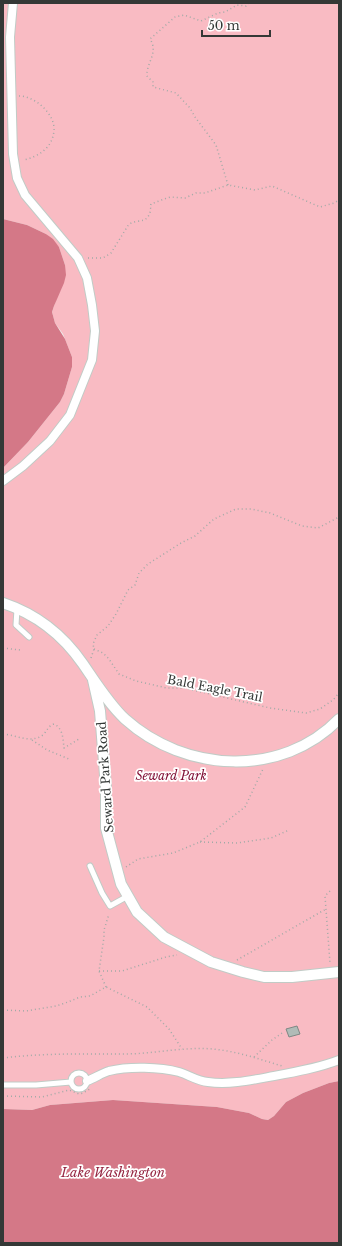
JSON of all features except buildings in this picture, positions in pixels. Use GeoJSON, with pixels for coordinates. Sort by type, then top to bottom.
{"type":"FeatureCollection","features":[{"type":"Feature","properties":{"kind":"street"},"geometry":{"type":"LineString","coordinates":[[3,481],[23,466],[50,441],[70,414],[92,360],[95,331],[92,305],[86,278],[78,258],[24,196],[17,178],[13,154],[11,96],[10,37],[13,3]]}},
{"type":"Feature","properties":{"kind":"street","name":"Seward Park Road"},"geometry":{"type":"LineString","coordinates":[[3,602],[47,625],[60,637],[124,718],[146,736],[179,752],[211,760],[261,760],[285,754],[304,746],[339,719]]}},
{"type":"Feature","properties":{"kind":"street","name":"Seward Park Road"},"geometry":{"type":"LineString","coordinates":[[93,680],[100,711],[106,788],[106,828],[121,884],[137,912],[164,937],[212,962],[226,967],[264,976],[292,977],[335,972]]}},
{"type":"Feature","properties":{"kind":"street"},"geometry":{"type":"LineString","coordinates":[[90,1080],[109,1071],[121,1069],[157,1069],[180,1073],[193,1079],[207,1082],[227,1083],[248,1081],[301,1071],[339,1060]]}},
{"type":"Feature","properties":{"kind":"lane"},"geometry":{"type":"LineString","coordinates":[[17,608],[16,625],[29,638]]}},
{"type":"Feature","properties":{"kind":"lane"},"geometry":{"type":"LineString","coordinates":[[90,866],[102,893],[110,906],[128,896]]}},
{"type":"Feature","properties":{"kind":"lane"},"geometry":{"type":"LineString","coordinates":[[78,1073],[83,1074],[90,1080],[86,1086],[80,1090],[73,1087],[71,1082],[73,1075],[78,1073]]}},
{"type":"Feature","properties":{"kind":"lane"},"geometry":{"type":"LineString","coordinates":[[3,1085],[36,1085],[71,1082]]}},
{"type":"Feature","properties":{"kind":"path"},"geometry":{"type":"LineString","coordinates":[[228,186],[216,145],[190,108],[176,93],[153,87],[153,82],[147,76],[146,69],[151,62],[154,44],[150,39],[175,17],[184,15],[201,21],[218,13],[225,12],[237,5],[246,6],[249,3]]}},
{"type":"Feature","properties":{"kind":"path"},"geometry":{"type":"LineString","coordinates":[[11,96],[21,95],[38,102],[50,118],[54,130],[51,142],[45,151],[38,156],[14,162]]}},
{"type":"Feature","properties":{"kind":"path"},"geometry":{"type":"LineString","coordinates":[[78,258],[103,258],[111,253],[129,224],[147,219],[150,216],[151,204],[172,197],[185,198],[196,193],[205,193],[228,186],[255,190],[272,186],[320,207],[339,200]]}},
{"type":"Feature","properties":{"kind":"path"},"geometry":{"type":"LineString","coordinates":[[91,658],[94,649],[93,644],[97,635],[108,626],[128,590],[135,585],[139,573],[148,564],[194,536],[214,519],[236,510],[251,509],[270,513],[302,526],[318,528],[339,517]]}},
{"type":"Feature","properties":{"kind":"path"},"geometry":{"type":"LineString","coordinates":[[3,648],[20,650]]}},
{"type":"Feature","properties":{"kind":"path","name":"Bald Eagle Trail"},"geometry":{"type":"LineString","coordinates":[[94,649],[103,653],[119,674],[136,681],[167,688],[184,688],[270,708],[306,713],[320,709],[333,700],[339,693]]}},
{"type":"Feature","properties":{"kind":"path"},"geometry":{"type":"LineString","coordinates":[[3,734],[32,740],[44,734],[49,727],[54,724],[57,725],[61,732],[64,748],[79,739]]}},
{"type":"Feature","properties":{"kind":"path"},"geometry":{"type":"LineString","coordinates":[[32,740],[47,750],[69,759]]}},
{"type":"Feature","properties":{"kind":"path"},"geometry":{"type":"LineString","coordinates":[[118,871],[121,871],[138,859],[173,853],[200,842],[245,807],[263,770],[261,760]]}},
{"type":"Feature","properties":{"kind":"path"},"geometry":{"type":"LineString","coordinates":[[200,842],[237,843],[271,838],[289,830]]}},
{"type":"Feature","properties":{"kind":"path"},"geometry":{"type":"LineString","coordinates":[[330,891],[325,896],[335,972]]}},
{"type":"Feature","properties":{"kind":"path"},"geometry":{"type":"LineString","coordinates":[[110,906],[110,911],[104,930],[99,971],[106,987],[147,1007],[169,1029],[182,1049]]}},
{"type":"Feature","properties":{"kind":"path"},"geometry":{"type":"LineString","coordinates":[[226,967],[326,909]]}},
{"type":"Feature","properties":{"kind":"path"},"geometry":{"type":"LineString","coordinates":[[99,971],[122,971],[166,957],[193,952]]}},
{"type":"Feature","properties":{"kind":"path"},"geometry":{"type":"LineString","coordinates":[[3,1010],[26,1011],[56,1006],[80,997],[90,996],[106,987]]}},
{"type":"Feature","properties":{"kind":"path"},"geometry":{"type":"LineString","coordinates":[[254,1057],[282,1033]]}},
{"type":"Feature","properties":{"kind":"path"},"geometry":{"type":"LineString","coordinates":[[3,1058],[27,1055],[126,1054],[182,1049],[220,1049],[254,1057],[282,1066]]}},
{"type":"Feature","properties":{"kind":"path"},"geometry":{"type":"LineString","coordinates":[[3,1096],[42,1097],[69,1090],[83,1094],[90,1088],[90,1080]]}},
{"type":"Feature","properties":{"kind":"green space","name":"Seward Park"},"geometry":{"type":"Polygon","coordinates":[[[3,3],[339,3],[339,1081],[329,1083],[303,1093],[286,1102],[274,1116],[268,1120],[249,1113],[217,1107],[113,1100],[50,1105],[32,1110],[3,1109],[3,468],[28,442],[60,402],[72,367],[72,357],[63,334],[55,323],[52,312],[61,289],[65,265],[59,247],[46,234],[27,225],[3,219],[3,3]]]}},
{"type":"Feature","properties":{"kind":"water"},"geometry":{"type":"Polygon","coordinates":[[[3,219],[27,225],[46,234],[53,239],[59,247],[65,265],[66,275],[52,312],[55,323],[65,339],[72,357],[72,367],[60,402],[28,442],[3,468],[3,219]]]}},
{"type":"Feature","properties":{"kind":"water","name":"Lake Washington"},"geometry":{"type":"Polygon","coordinates":[[[339,1081],[339,1243],[3,1243],[3,1109],[32,1110],[50,1105],[113,1100],[217,1107],[249,1113],[268,1120],[274,1116],[286,1102],[303,1093],[329,1083],[339,1081]]]}}]}
